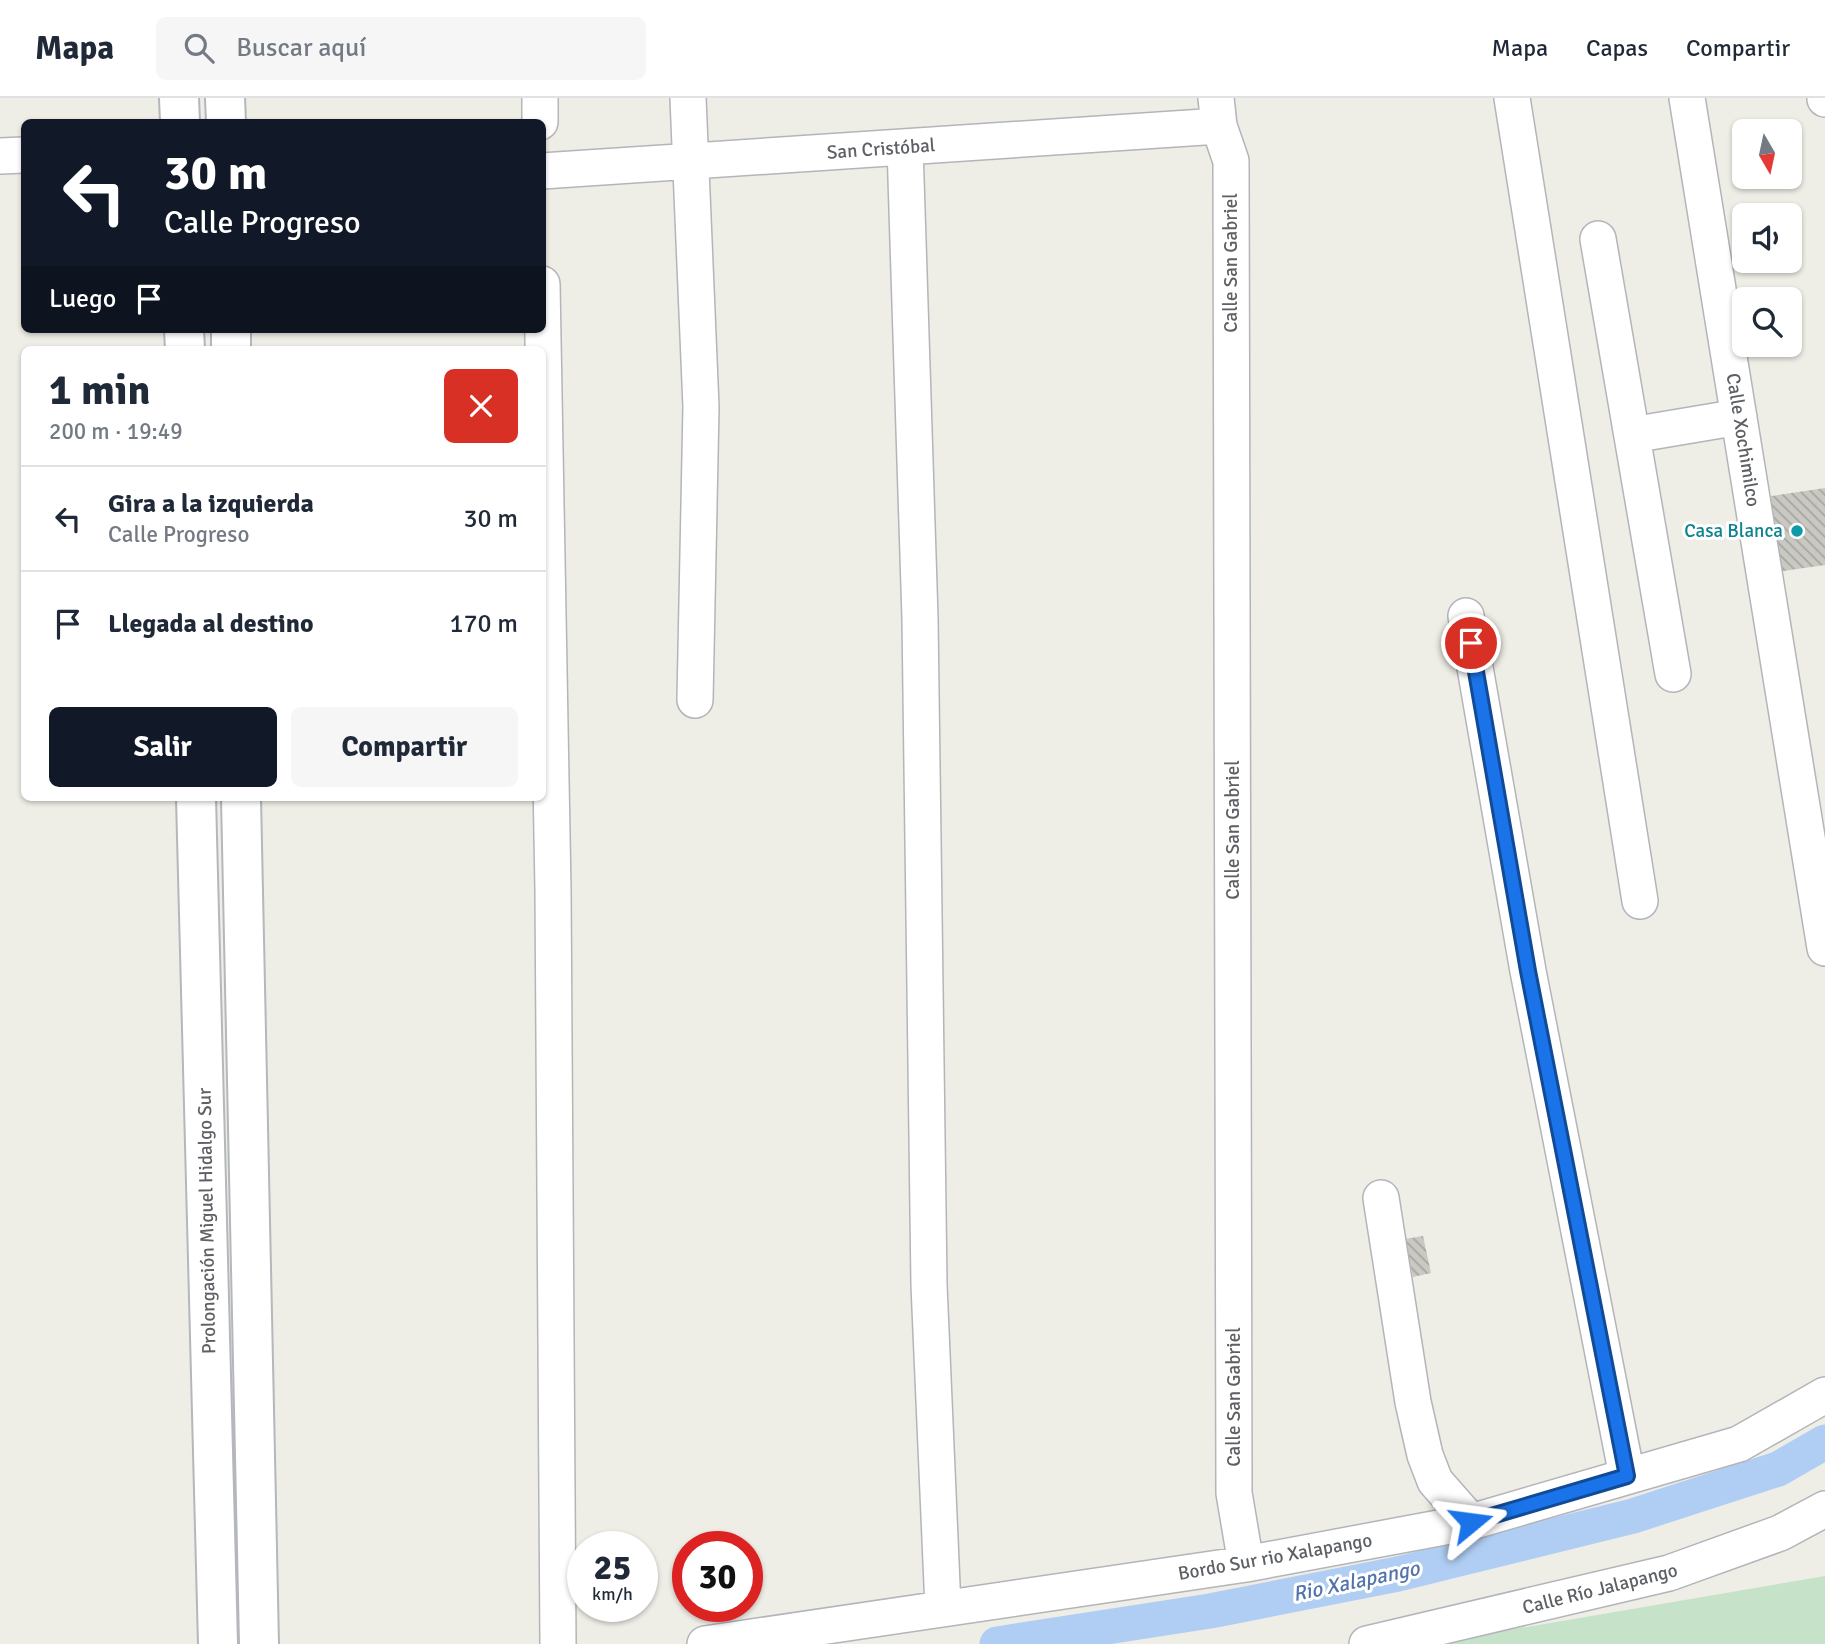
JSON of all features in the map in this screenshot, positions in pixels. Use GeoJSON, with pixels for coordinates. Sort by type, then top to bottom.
{"type":"FeatureCollection","features":[{"type":"Feature","properties":{"kind":"main road"},"geometry":{"type":"LineString","coordinates":[[179,98],[180,119]]}},
{"type":"Feature","properties":{"kind":"main road"},"geometry":{"type":"LineString","coordinates":[[225,98],[226,119]]}},
{"type":"Feature","properties":{"kind":"main road","name":"Prolongación Miguel Hidalgo Sur"},"geometry":{"type":"LineString","coordinates":[[196,801],[218,1644]]}},
{"type":"Feature","properties":{"kind":"main road"},"geometry":{"type":"LineString","coordinates":[[241,801],[259,1644]]}},
{"type":"Feature","properties":{"kind":"street"},"geometry":{"type":"LineString","coordinates":[[540,98],[540,119]]}},
{"type":"Feature","properties":{"kind":"street"},"geometry":{"type":"LineString","coordinates":[[688,98],[701,407],[695,700]]}},
{"type":"Feature","properties":{"kind":"street"},"geometry":{"type":"LineString","coordinates":[[1512,98],[1640,901]]}},
{"type":"Feature","properties":{"kind":"street","name":"Calle Xochimilco"},"geometry":{"type":"LineString","coordinates":[[1687,98],[1825,948]]}},
{"type":"Feature","properties":{"kind":"street","name":"San Cristóbal"},"geometry":{"type":"LineString","coordinates":[[546,171],[905,147],[1217,112]]}},
{"type":"Feature","properties":{"kind":"street","name":"Calle San Gabriel"},"geometry":{"type":"LineString","coordinates":[[1217,112],[1231,161],[1234,1493],[1246,1564]]}},
{"type":"Feature","properties":{"kind":"street"},"geometry":{"type":"LineString","coordinates":[[905,147],[920,618],[929,1285],[943,1608]]}},
{"type":"Feature","properties":{"kind":"street"},"geometry":{"type":"LineString","coordinates":[[0,156],[21,155]]}},
{"type":"Feature","properties":{"kind":"street"},"geometry":{"type":"LineString","coordinates":[[1598,239],[1673,674]]}},
{"type":"Feature","properties":{"kind":"street"},"geometry":{"type":"LineString","coordinates":[[1632,435],[1739,417]]}},
{"type":"Feature","properties":{"kind":"street"},"geometry":{"type":"LineString","coordinates":[[546,509],[553,904],[558,1644]]}},
{"type":"Feature","properties":{"kind":"street"},"geometry":{"type":"LineString","coordinates":[[1466,616],[1528,971],[1627,1476]]}},
{"type":"Feature","properties":{"kind":"street"},"geometry":{"type":"LineString","coordinates":[[1381,1198],[1413,1402],[1425,1455],[1435,1481],[1471,1522]]}},
{"type":"Feature","properties":{"kind":"street","name":"Bordo Sur rio Xalapango"},"geometry":{"type":"LineString","coordinates":[[705,1644],[1246,1564],[1471,1522],[1740,1444],[1825,1395]]}},
{"type":"Feature","properties":{"kind":"street","name":"Calle Río Jalapango"},"geometry":{"type":"LineString","coordinates":[[1367,1644],[1669,1573],[1780,1533],[1825,1509]]}},
{"type":"Feature","properties":{"kind":"green space"},"geometry":{"type":"Polygon","coordinates":[[[1825,1576],[1825,1644],[1427,1644],[1825,1576]]]}},
{"type":"Feature","properties":{"kind":"building","name":"Casa Blanca"},"geometry":{"type":"Polygon","coordinates":[[[1825,488],[1825,565],[1776,572],[1765,497],[1825,488]]]}},
{"type":"Feature","properties":{"kind":"building"},"geometry":{"type":"Polygon","coordinates":[[[1423,1236],[1431,1273],[1413,1277],[1405,1239],[1423,1236]]]}},
{"type":"Feature","properties":{"kind":"waterway","name":"Rio Xalapango"},"geometry":{"type":"LineString","coordinates":[[997,1644],[1210,1611],[1398,1574],[1633,1516],[1778,1469],[1825,1442]]}},
{"type":"Feature","properties":{"kind":"place","name":"Casa Blanca"},"geometry":{"type":"Point","coordinates":[1797,531]}},
{"type":"Feature","properties":{"kind":"route"},"geometry":{"type":"LineString","coordinates":[[1471,643],[1528,971],[1627,1476],[1471,1522]]}}]}
